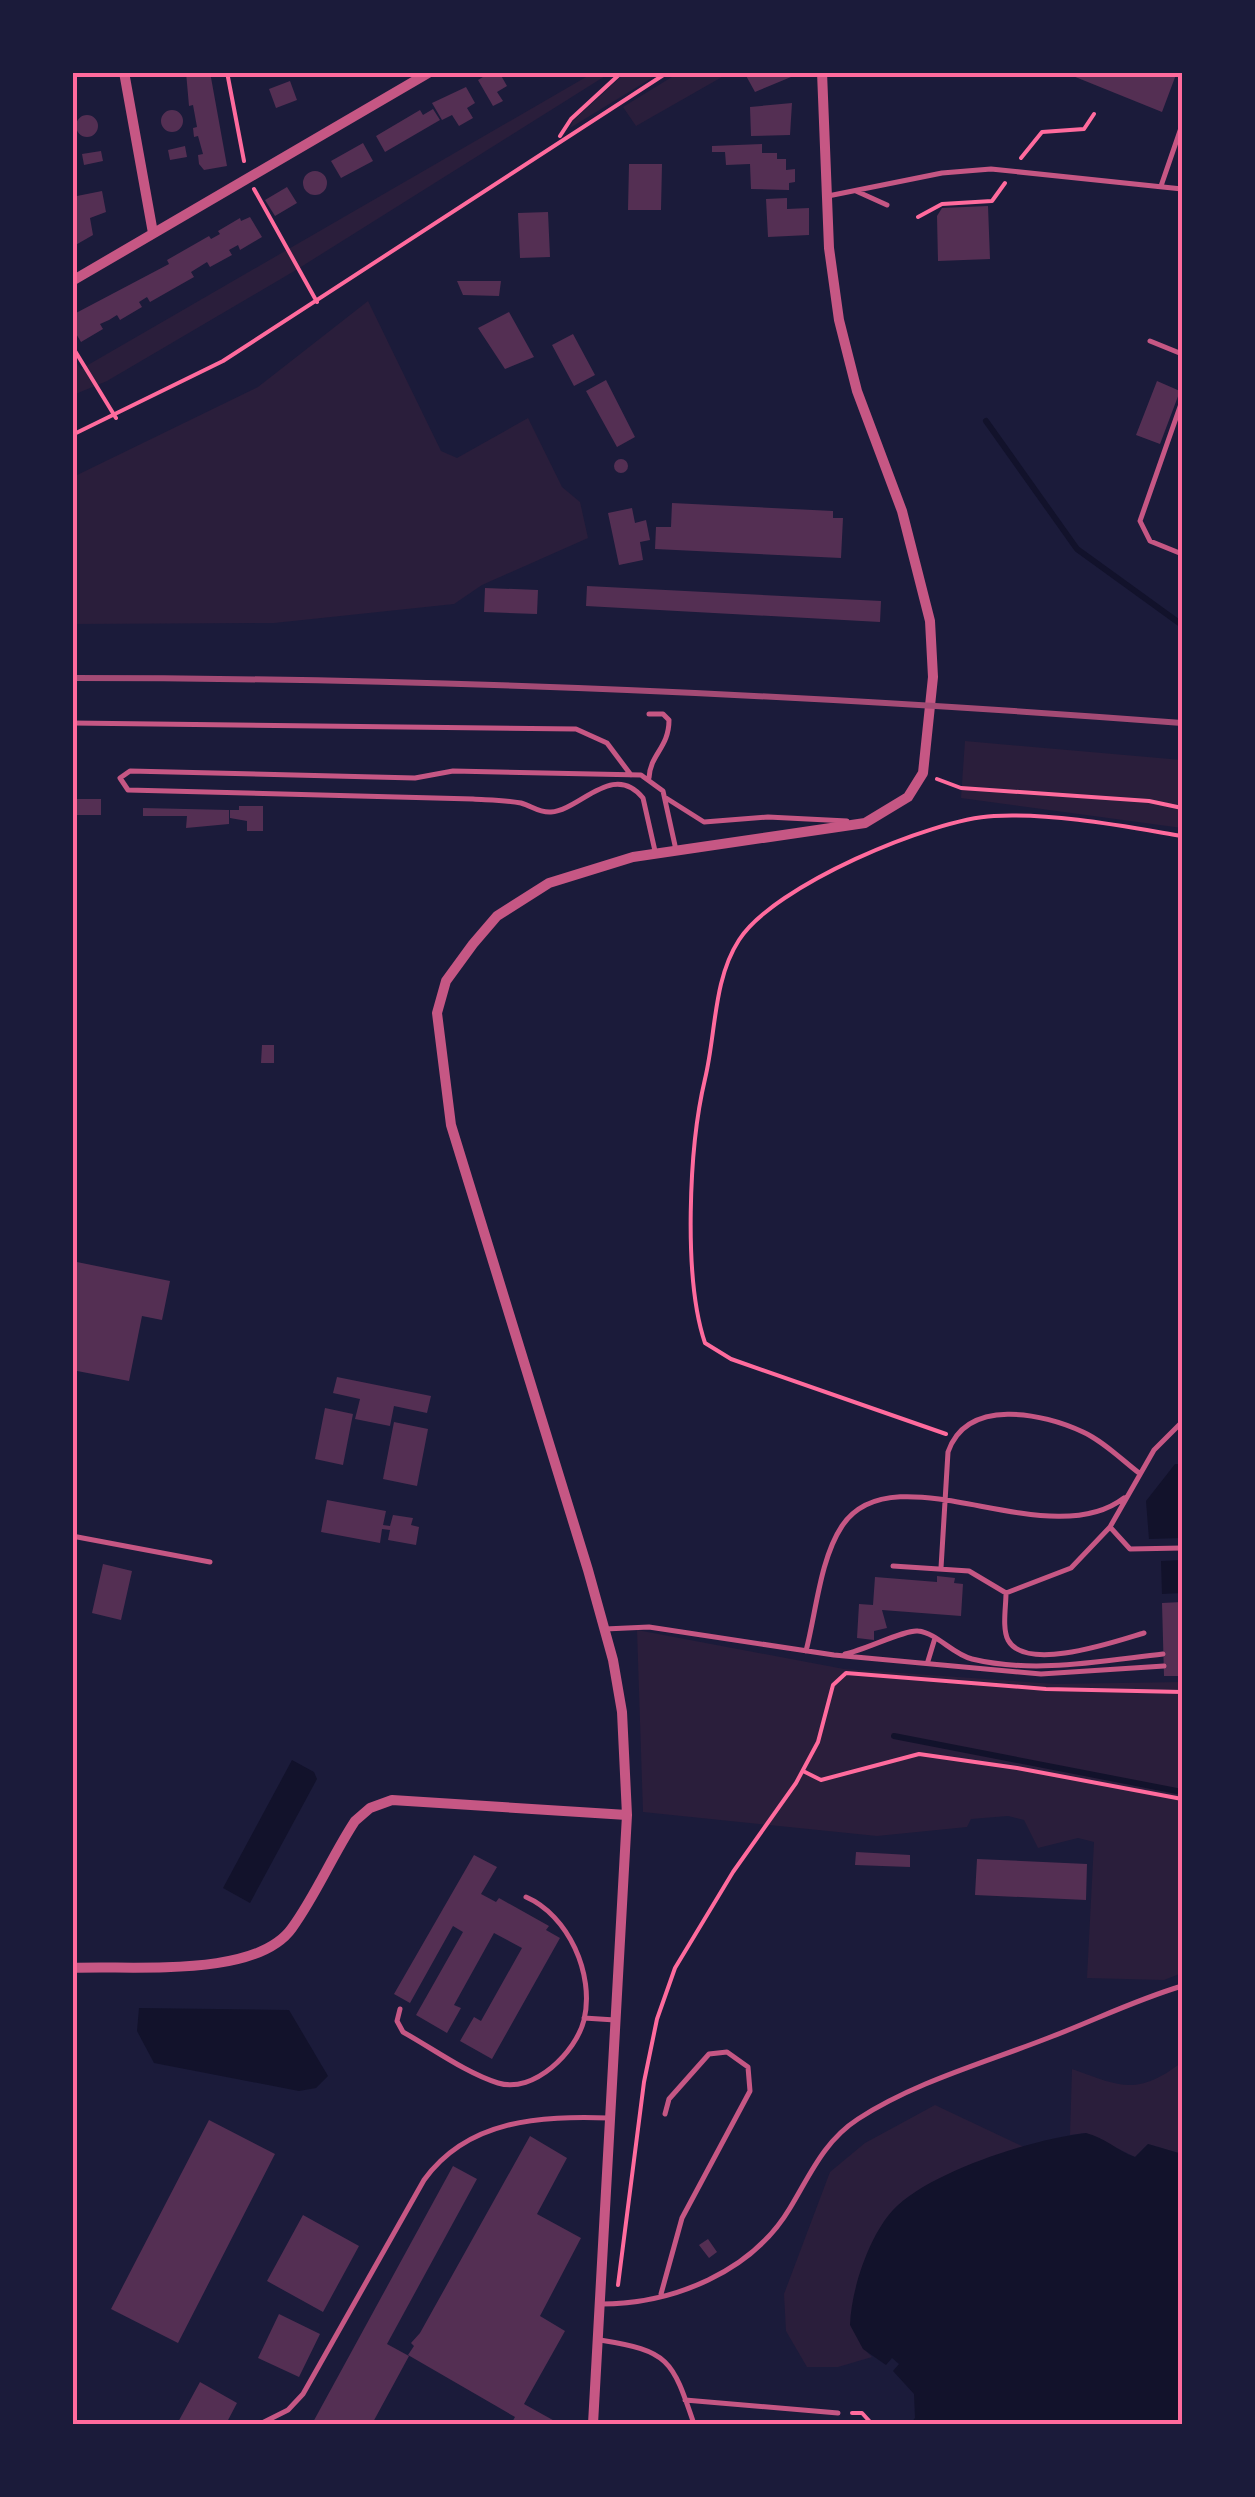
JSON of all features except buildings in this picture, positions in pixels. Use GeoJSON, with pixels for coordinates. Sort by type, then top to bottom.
{"type":"FeatureCollection","features":[{"type":"Feature","properties":{"kind":"street"},"geometry":{"type":"LineString","coordinates":[[124,72],[153,233]]}},
{"type":"Feature","properties":{"kind":"street"},"geometry":{"type":"LineString","coordinates":[[72,282],[430,72]]}},
{"type":"Feature","properties":{"kind":"street"},"geometry":{"type":"LineString","coordinates":[[593,2424],[627,1815],[622,1712],[605,1629],[451,1125],[438,1013],[441,992],[461,959],[512,905],[570,874],[655,853],[865,822],[897,807],[917,787],[928,740],[933,645],[922,579],[847,356],[832,282],[822,72]]}},
{"type":"Feature","properties":{"kind":"street"},"geometry":{"type":"LineString","coordinates":[[72,1968],[243,1961],[271,1950],[291,1930],[355,1821],[370,1808],[392,1800],[627,1815]]}},
{"type":"Feature","properties":{"kind":"lane"},"geometry":{"type":"LineString","coordinates":[[1161,186],[1182,125]]}},
{"type":"Feature","properties":{"kind":"lane"},"geometry":{"type":"LineString","coordinates":[[828,196],[990,168],[1182,189]]}},
{"type":"Feature","properties":{"kind":"lane"},"geometry":{"type":"LineString","coordinates":[[853,190],[887,205]]}},
{"type":"Feature","properties":{"kind":"lane"},"geometry":{"type":"LineString","coordinates":[[1150,341],[1182,354]]}},
{"type":"Feature","properties":{"kind":"lane"},"geometry":{"type":"LineString","coordinates":[[1182,401],[1140,520],[1150,541],[1182,554]]}},
{"type":"Feature","properties":{"kind":"lane"},"geometry":{"type":"LineString","coordinates":[[649,714],[664,714],[669,724],[668,740],[653,761],[649,778]]}},
{"type":"Feature","properties":{"kind":"lane"},"geometry":{"type":"LineString","coordinates":[[72,724],[576,730],[607,743],[630,775]]}},
{"type":"Feature","properties":{"kind":"lane"},"geometry":{"type":"LineString","coordinates":[[655,853],[643,798],[624,786],[590,791],[559,811],[547,812],[513,802],[474,798],[128,790],[120,781],[130,772],[415,778],[453,771],[630,775],[649,778],[665,797],[704,822],[768,817],[865,822]]}},
{"type":"Feature","properties":{"kind":"lane"},"geometry":{"type":"LineString","coordinates":[[665,797],[676,850]]}},
{"type":"Feature","properties":{"kind":"lane"},"geometry":{"type":"LineString","coordinates":[[941,1568],[948,1452],[956,1436],[979,1419],[1038,1414],[1087,1433],[1139,1473]]}},
{"type":"Feature","properties":{"kind":"lane"},"geometry":{"type":"LineString","coordinates":[[1006,1593],[1070,1568],[1110,1527],[1154,1450],[1182,1422]]}},
{"type":"Feature","properties":{"kind":"lane"},"geometry":{"type":"LineString","coordinates":[[806,1651],[834,1541],[854,1512],[874,1499],[897,1494],[1076,1517],[1102,1512],[1124,1498]]}},
{"type":"Feature","properties":{"kind":"lane"},"geometry":{"type":"LineString","coordinates":[[1110,1527],[1130,1549],[1182,1548]]}},
{"type":"Feature","properties":{"kind":"lane"},"geometry":{"type":"LineString","coordinates":[[72,1536],[210,1562]]}},
{"type":"Feature","properties":{"kind":"lane"},"geometry":{"type":"LineString","coordinates":[[893,1566],[969,1571],[1006,1593]]}},
{"type":"Feature","properties":{"kind":"lane"},"geometry":{"type":"LineString","coordinates":[[1006,1593],[1006,1634],[1012,1646],[1023,1651],[1062,1655],[1144,1634]]}},
{"type":"Feature","properties":{"kind":"lane"},"geometry":{"type":"LineString","coordinates":[[605,1629],[649,1627],[838,1655],[1068,1675],[1164,1666]]}},
{"type":"Feature","properties":{"kind":"lane"},"geometry":{"type":"LineString","coordinates":[[838,1655],[872,1649],[910,1631],[935,1638],[974,1660],[1055,1666],[1164,1654]]}},
{"type":"Feature","properties":{"kind":"lane"},"geometry":{"type":"LineString","coordinates":[[928,1661],[935,1638]]}},
{"type":"Feature","properties":{"kind":"lane"},"geometry":{"type":"LineString","coordinates":[[400,2009],[396,2021],[402,2032],[499,2083],[522,2082],[546,2072],[579,2032],[584,2018],[584,1983],[564,1926],[546,1906],[526,1897]]}},
{"type":"Feature","properties":{"kind":"lane"},"geometry":{"type":"LineString","coordinates":[[598,2304],[661,2294],[724,2275],[750,2256],[789,2210],[823,2151],[838,2134],[878,2106],[1134,2000],[1182,1986]]}},
{"type":"Feature","properties":{"kind":"lane"},"geometry":{"type":"LineString","coordinates":[[584,2018],[615,2020]]}},
{"type":"Feature","properties":{"kind":"lane"},"geometry":{"type":"LineString","coordinates":[[661,2294],[682,2218],[750,2091],[748,2067],[728,2052],[709,2054],[668,2098],[665,2114]]}},
{"type":"Feature","properties":{"kind":"lane"},"geometry":{"type":"LineString","coordinates":[[262,2423],[288,2410],[303,2394],[424,2180],[441,2159],[468,2140],[518,2122],[558,2116],[609,2118]]}},
{"type":"Feature","properties":{"kind":"lane"},"geometry":{"type":"LineString","coordinates":[[597,2339],[651,2349],[663,2358],[694,2424]]}},
{"type":"Feature","properties":{"kind":"lane"},"geometry":{"type":"LineString","coordinates":[[686,2400],[838,2414]]}},
{"type":"Feature","properties":{"kind":"path"},"geometry":{"type":"LineString","coordinates":[[228,72],[248,178],[318,302]]}},
{"type":"Feature","properties":{"kind":"path"},"geometry":{"type":"LineString","coordinates":[[557,140],[571,119],[622,72]]}},
{"type":"Feature","properties":{"kind":"path"},"geometry":{"type":"LineString","coordinates":[[72,435],[116,418],[223,361],[318,302],[557,140],[668,72]]}},
{"type":"Feature","properties":{"kind":"path"},"geometry":{"type":"LineString","coordinates":[[72,346],[116,418]]}},
{"type":"Feature","properties":{"kind":"path"},"geometry":{"type":"LineString","coordinates":[[937,779],[961,788],[1149,802],[1182,808]]}},
{"type":"Feature","properties":{"kind":"path"},"geometry":{"type":"LineString","coordinates":[[956,1436],[909,1424],[732,1359],[706,1343],[700,1327],[693,1247],[694,1148],[712,1026],[730,958],[740,937],[773,904],[804,884],[915,836],[974,818],[1049,819],[1182,836]]}},
{"type":"Feature","properties":{"kind":"path"},"geometry":{"type":"LineString","coordinates":[[620,2267],[644,2082],[669,1983],[696,1930],[803,1771],[818,1742],[833,1685],[846,1672],[1046,1689],[1182,1692]]}},
{"type":"Feature","properties":{"kind":"path"},"geometry":{"type":"LineString","coordinates":[[803,1771],[821,1780],[919,1754],[1017,1768],[1182,1800]]}},
{"type":"Feature","properties":{"kind":"path"},"geometry":{"type":"LineString","coordinates":[[838,2414],[862,2413],[872,2424]]}},
{"type":"Feature","properties":{"kind":"shaded area"},"geometry":{"type":"Polygon","coordinates":[[[626,72],[660,73],[570,128],[573,121],[626,72]]]}},
{"type":"Feature","properties":{"kind":"shaded area"},"geometry":{"type":"Polygon","coordinates":[[[680,72],[729,73],[636,126],[623,107],[680,72]]]}},
{"type":"Feature","properties":{"kind":"shaded area"},"geometry":{"type":"Polygon","coordinates":[[[593,73],[610,73],[296,270],[107,381],[73,395],[72,356],[81,369],[593,73]]]}},
{"type":"Feature","properties":{"kind":"shaded area"},"geometry":{"type":"Polygon","coordinates":[[[368,301],[441,451],[457,458],[528,418],[562,487],[580,502],[588,538],[482,585],[454,604],[274,623],[73,624],[73,477],[258,387],[368,301]]]}},
{"type":"Feature","properties":{"kind":"shaded area"},"geometry":{"type":"Polygon","coordinates":[[[965,741],[1182,760],[1182,828],[961,798],[965,741]]]}},
{"type":"Feature","properties":{"kind":"shaded area"},"geometry":{"type":"Polygon","coordinates":[[[1175,1464],[1182,1464],[1182,1538],[1149,1539],[1146,1501],[1175,1464]]]}},
{"type":"Feature","properties":{"kind":"shaded area"},"geometry":{"type":"Polygon","coordinates":[[[1182,1560],[1182,1593],[1162,1594],[1161,1561],[1182,1560]]]}},
{"type":"Feature","properties":{"kind":"shaded area"},"geometry":{"type":"Polygon","coordinates":[[[637,1630],[844,1669],[1055,1684],[1182,1682],[1182,1973],[1164,1980],[1087,1978],[1094,1842],[1078,1838],[1038,1848],[1024,1820],[1008,1816],[971,1819],[967,1827],[877,1836],[643,1812],[637,1630]]]}},
{"type":"Feature","properties":{"kind":"shaded area"},"geometry":{"type":"Polygon","coordinates":[[[292,1760],[314,1772],[317,1779],[250,1903],[223,1888],[292,1760]]]}},
{"type":"Feature","properties":{"kind":"shaded area"},"geometry":{"type":"Polygon","coordinates":[[[139,2008],[289,2010],[328,2076],[316,2088],[299,2091],[154,2063],[137,2031],[139,2008]]]}},
{"type":"Feature","properties":{"kind":"shaded area"},"geometry":{"type":"Polygon","coordinates":[[[1182,2062],[1182,2154],[1148,2144],[1135,2157],[1086,2133],[1070,2135],[1072,2069],[1129,2085],[1153,2080],[1182,2062]]]}},
{"type":"Feature","properties":{"kind":"shaded area"},"geometry":{"type":"Polygon","coordinates":[[[935,2105],[1026,2148],[942,2179],[899,2208],[868,2254],[855,2296],[856,2333],[872,2357],[838,2367],[807,2367],[786,2331],[784,2294],[830,2172],[865,2143],[935,2105]]]}},
{"type":"Feature","properties":{"kind":"shaded area"},"geometry":{"type":"Polygon","coordinates":[[[1086,2133],[1135,2157],[1148,2144],[1182,2154],[1182,2424],[910,2424],[915,2418],[914,2394],[893,2371],[899,2364],[892,2358],[886,2365],[863,2349],[850,2325],[858,2280],[876,2234],[893,2210],[931,2182],[1011,2150],[1086,2133]]]}},
{"type":"Feature","properties":{"kind":"waterway"},"geometry":{"type":"LineString","coordinates":[[986,421],[1077,549],[1182,625]]}},
{"type":"Feature","properties":{"kind":"waterway"},"geometry":{"type":"LineString","coordinates":[[894,1736],[1182,1792]]}},
{"type":"Feature","properties":{"kind":"railway"},"geometry":{"type":"LineString","coordinates":[[72,678],[628,690],[1182,723]]}}]}
